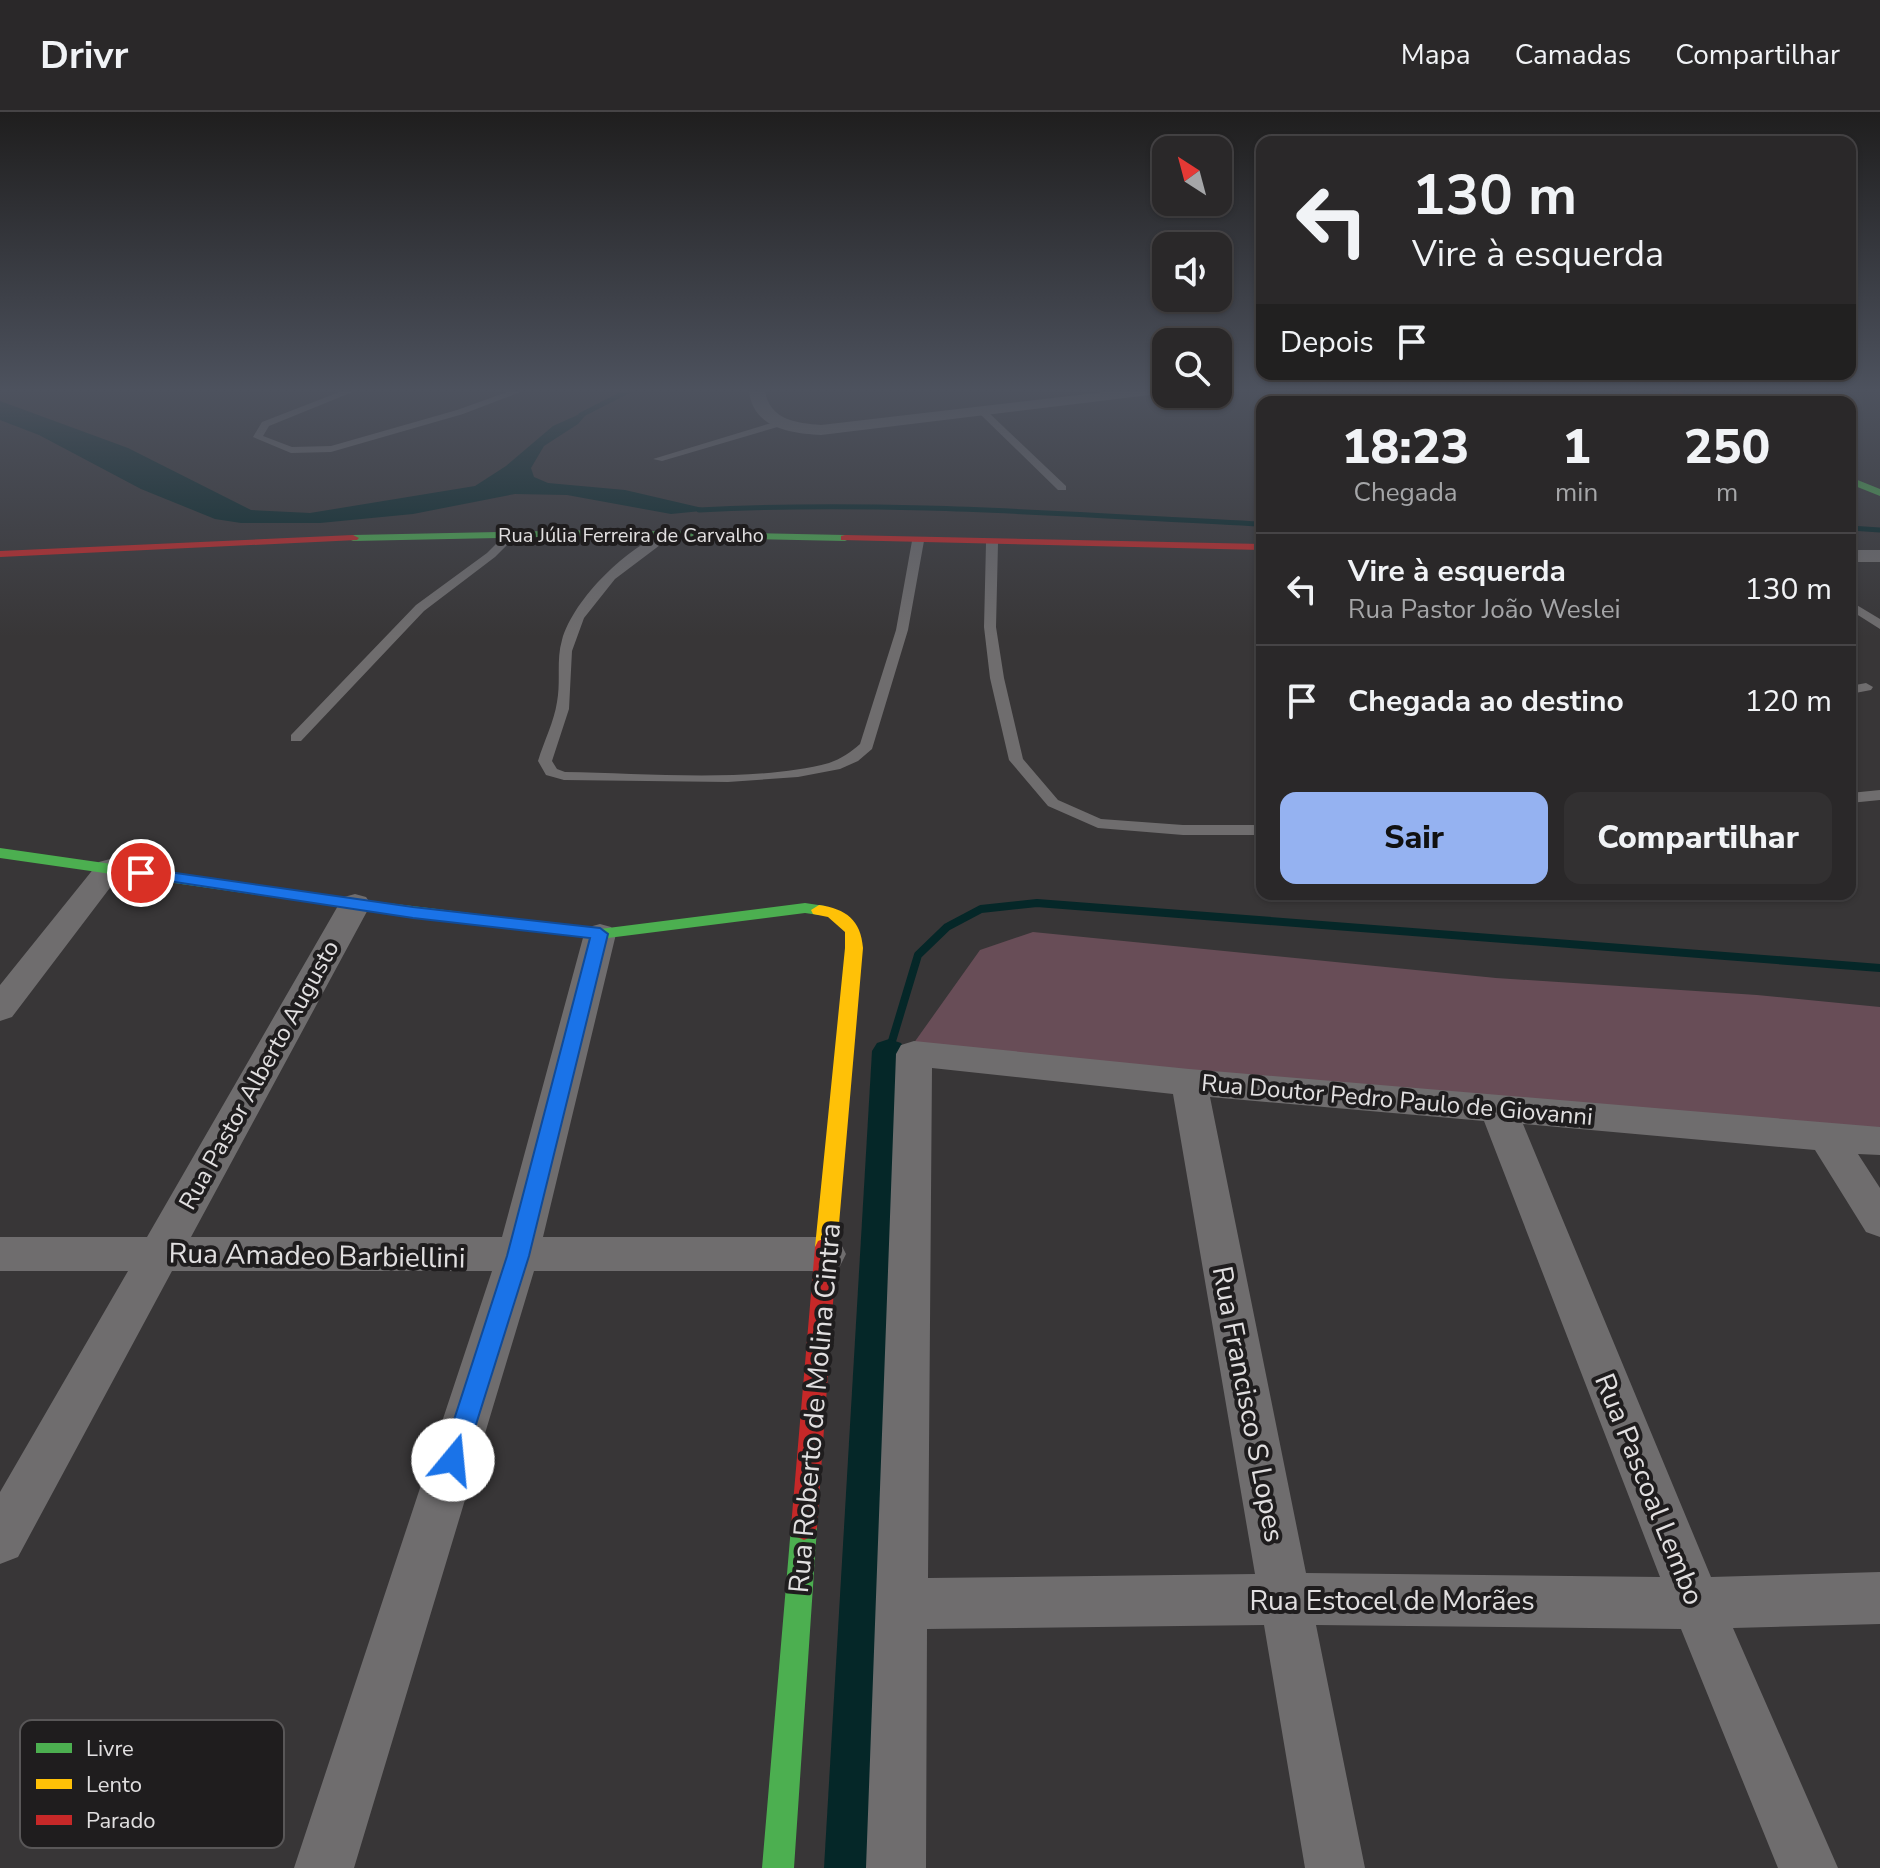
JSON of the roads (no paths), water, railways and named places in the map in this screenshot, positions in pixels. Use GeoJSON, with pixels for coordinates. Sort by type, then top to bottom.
{"type":"FeatureCollection","features":[{"type":"Feature","properties":{"kind":"street"},"geometry":{"type":"LineString","coordinates":[[1856,483],[1880,493]]}},
{"type":"Feature","properties":{"kind":"street","name":"Rua Júlia Ferreira de Carvalho"},"geometry":{"type":"LineString","coordinates":[[0,554],[172,544],[512,534],[668,534],[1256,547]]}},
{"type":"Feature","properties":{"kind":"street"},"geometry":{"type":"LineString","coordinates":[[1856,556],[1880,556]]}},
{"type":"Feature","properties":{"kind":"street"},"geometry":{"type":"LineString","coordinates":[[0,853],[355,904],[600,934],[518,1256],[324,1868]]}},
{"type":"Feature","properties":{"kind":"street"},"geometry":{"type":"LineString","coordinates":[[0,1009],[110,868]]}},
{"type":"Feature","properties":{"kind":"street","name":"Rua Pastor Alberto Augusto"},"geometry":{"type":"LineString","coordinates":[[0,1540],[355,904]]}},
{"type":"Feature","properties":{"kind":"street","name":"Rua Roberto de Molina Cintra"},"geometry":{"type":"LineString","coordinates":[[600,934],[805,908],[833,912],[853,930],[854,948],[825,1254],[778,1868]]}},
{"type":"Feature","properties":{"kind":"street","name":"Rua Doutor Pedro Paulo de Giovanni"},"geometry":{"type":"LineString","coordinates":[[903,1604],[914,1054],[1189,1082],[1880,1141]]}},
{"type":"Feature","properties":{"kind":"street","name":"Rua Francisco S Lopes"},"geometry":{"type":"LineString","coordinates":[[1189,1082],[1335,1868]]}},
{"type":"Feature","properties":{"kind":"street","name":"Rua Pascoal Lembo"},"geometry":{"type":"LineString","coordinates":[[1497,1107],[1696,1603],[1808,1868]]}},
{"type":"Feature","properties":{"kind":"street"},"geometry":{"type":"LineString","coordinates":[[1826,1136],[1880,1221]]}},
{"type":"Feature","properties":{"kind":"street","name":"Rua Amadeo Barbiellini"},"geometry":{"type":"LineString","coordinates":[[0,1254],[825,1254]]}},
{"type":"Feature","properties":{"kind":"street","name":"Rua Estocel de Morães"},"geometry":{"type":"LineString","coordinates":[[903,1604],[1285,1599],[1696,1603],[1880,1598]]}},
{"type":"Feature","properties":{"kind":"street"},"geometry":{"type":"LineString","coordinates":[[896,1868],[903,1604]]}},
{"type":"Feature","properties":{"kind":"lane"},"geometry":{"type":"LineString","coordinates":[[1046,473],[1062,488]]}},
{"type":"Feature","properties":{"kind":"lane"},"geometry":{"type":"LineString","coordinates":[[296,738],[420,608],[491,555],[512,534]]}},
{"type":"Feature","properties":{"kind":"lane"},"geometry":{"type":"LineString","coordinates":[[668,534],[636,555],[596,590],[570,633],[566,651],[564,702],[545,761],[551,772],[564,776],[728,778],[798,773],[835,766],[853,758],[867,746],[902,630],[918,541]]}},
{"type":"Feature","properties":{"kind":"lane"},"geometry":{"type":"LineString","coordinates":[[992,543],[990,627],[997,678],[1016,760],[1053,803],[1098,823],[1183,830],[1256,830]]}},
{"type":"Feature","properties":{"kind":"lane"},"geometry":{"type":"LineString","coordinates":[[1856,609],[1880,625]]}},
{"type":"Feature","properties":{"kind":"lane"},"geometry":{"type":"LineString","coordinates":[[1856,689],[1866,687]]}},
{"type":"Feature","properties":{"kind":"lane"},"geometry":{"type":"LineString","coordinates":[[1856,797],[1880,795]]}},
{"type":"Feature","properties":{"kind":"water"},"geometry":{"type":"Polygon","coordinates":[[[111,473],[177,473],[251,510],[310,513],[475,486],[495,473],[533,473],[534,477],[548,483],[625,490],[711,510],[671,514],[567,495],[515,494],[413,514],[320,523],[241,523],[215,519],[141,489],[111,473]]]}},
{"type":"Feature","properties":{"kind":"waterway"},"geometry":{"type":"LineString","coordinates":[[699,510],[910,508],[1256,524]]}},
{"type":"Feature","properties":{"kind":"waterway"},"geometry":{"type":"LineString","coordinates":[[1856,528],[1880,530]]}},
{"type":"Feature","properties":{"kind":"waterway"},"geometry":{"type":"LineString","coordinates":[[889,1051],[918,955],[947,927],[981,909],[1037,903],[1880,968]]}},
{"type":"Feature","properties":{"kind":"waterway"},"geometry":{"type":"LineString","coordinates":[[852,1868],[889,1051]]}}]}
